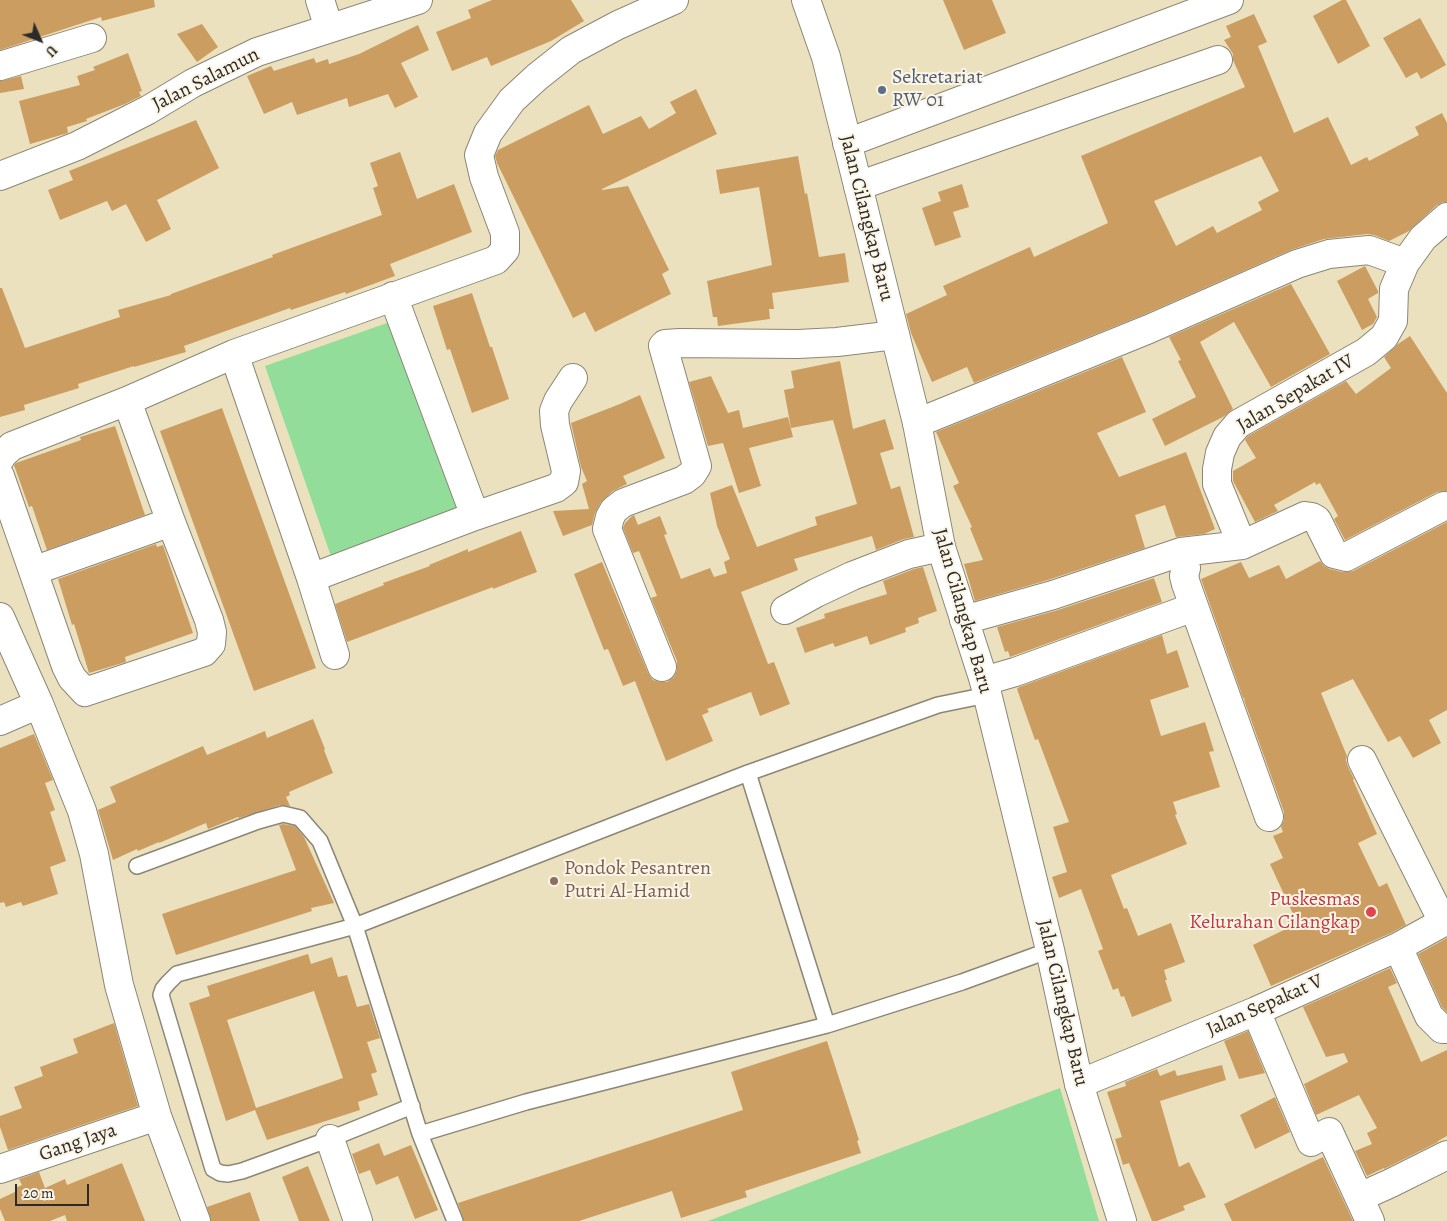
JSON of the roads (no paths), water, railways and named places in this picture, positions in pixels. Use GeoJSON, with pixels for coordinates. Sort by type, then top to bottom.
{"type":"FeatureCollection","features":[{"type":"Feature","properties":{"kind":"street"},"geometry":{"type":"LineString","coordinates":[[320,0],[329,28]]}},
{"type":"Feature","properties":{"kind":"street","name":"Jalan Salamun"},"geometry":{"type":"LineString","coordinates":[[0,176],[77,146],[148,110],[193,83],[257,52],[418,0]]}},
{"type":"Feature","properties":{"kind":"street"},"geometry":{"type":"LineString","coordinates":[[0,459],[12,446],[127,400],[234,354],[496,260],[505,250],[505,234],[484,177],[479,155],[488,133],[512,100],[537,76],[571,50],[618,25],[674,0]]}},
{"type":"Feature","properties":{"kind":"street","name":"Jalan Cilangkap Baru"},"geometry":{"type":"LineString","coordinates":[[806,0],[826,57],[917,423],[941,546],[985,688],[1050,950],[1079,1084],[1122,1221]]}},
{"type":"Feature","properties":{"kind":"street"},"geometry":{"type":"LineString","coordinates":[[847,143],[1229,0]]}},
{"type":"Feature","properties":{"kind":"street"},"geometry":{"type":"LineString","coordinates":[[0,66],[92,38]]}},
{"type":"Feature","properties":{"kind":"street"},"geometry":{"type":"LineString","coordinates":[[858,186],[1218,60]]}},
{"type":"Feature","properties":{"kind":"street","name":"Jalan Sepakat IV"},"geometry":{"type":"LineString","coordinates":[[1242,545],[1217,484],[1217,468],[1220,453],[1227,437],[1238,424],[1366,352],[1384,337],[1393,321],[1394,289],[1405,263],[1423,238],[1447,216]]}},
{"type":"Feature","properties":{"kind":"street"},"geometry":{"type":"LineString","coordinates":[[917,423],[1149,329],[1297,264],[1321,256],[1369,250],[1405,263]]}},
{"type":"Feature","properties":{"kind":"street"},"geometry":{"type":"LineString","coordinates":[[393,296],[475,516]]}},
{"type":"Feature","properties":{"kind":"street"},"geometry":{"type":"LineString","coordinates":[[662,667],[608,529],[610,517],[614,510],[623,503],[684,480],[692,474],[696,466],[663,346],[665,344],[680,343],[798,344],[838,342],[895,335]]}},
{"type":"Feature","properties":{"kind":"street"},"geometry":{"type":"LineString","coordinates":[[234,354],[311,578],[335,655]]}},
{"type":"Feature","properties":{"kind":"street"},"geometry":{"type":"LineString","coordinates":[[311,578],[475,516],[556,488],[564,482],[566,471],[555,425],[554,412],[558,401],[573,378]]}},
{"type":"Feature","properties":{"kind":"street"},"geometry":{"type":"LineString","coordinates":[[0,476],[66,666],[72,678],[85,692],[204,652],[211,644],[212,632],[209,620],[127,400]]}},
{"type":"Feature","properties":{"kind":"street"},"geometry":{"type":"LineString","coordinates":[[964,620],[1053,595],[1181,552],[1242,545],[1305,516],[1316,520],[1334,554],[1346,557],[1444,506]]}},
{"type":"Feature","properties":{"kind":"street"},"geometry":{"type":"LineString","coordinates":[[33,571],[171,522]]}},
{"type":"Feature","properties":{"kind":"street"},"geometry":{"type":"LineString","coordinates":[[785,610],[852,576],[909,554],[941,546]]}},
{"type":"Feature","properties":{"kind":"street"},"geometry":{"type":"LineString","coordinates":[[1181,552],[1186,568],[1184,576],[1186,584],[1269,817]]}},
{"type":"Feature","properties":{"kind":"street"},"geometry":{"type":"LineString","coordinates":[[985,688],[1024,669],[1194,607]]}},
{"type":"Feature","properties":{"kind":"street"},"geometry":{"type":"LineString","coordinates":[[0,616],[6,647],[39,704],[82,811],[94,854],[119,985],[157,1116],[196,1221]]}},
{"type":"Feature","properties":{"kind":"street"},"geometry":{"type":"LineString","coordinates":[[0,721],[39,704]]}},
{"type":"Feature","properties":{"kind":"street"},"geometry":{"type":"LineString","coordinates":[[1362,760],[1445,921]]}},
{"type":"Feature","properties":{"kind":"street","name":"Jalan Sepakat V"},"geometry":{"type":"LineString","coordinates":[[1079,1084],[1256,1011],[1398,947],[1445,921]]}},
{"type":"Feature","properties":{"kind":"street"},"geometry":{"type":"LineString","coordinates":[[1398,947],[1429,1016],[1442,1029],[1447,1028]]}},
{"type":"Feature","properties":{"kind":"street"},"geometry":{"type":"LineString","coordinates":[[1256,1011],[1311,1142],[1329,1132],[1365,1209],[1391,1183],[1447,1155]]}},
{"type":"Feature","properties":{"kind":"street","name":"Gang Jaya"},"geometry":{"type":"LineString","coordinates":[[0,1169],[157,1116]]}},
{"type":"Feature","properties":{"kind":"street"},"geometry":{"type":"LineString","coordinates":[[330,1139],[358,1221]]}},
{"type":"Feature","properties":{"kind":"lane"},"geometry":{"type":"LineString","coordinates":[[412,1106],[330,1139],[242,1171],[228,1174],[220,1173],[213,1169],[161,995],[168,983],[177,974],[355,926],[748,773],[985,688]]}},
{"type":"Feature","properties":{"kind":"lane"},"geometry":{"type":"LineString","coordinates":[[748,773],[827,1024]]}},
{"type":"Feature","properties":{"kind":"lane"},"geometry":{"type":"LineString","coordinates":[[137,866],[258,821],[283,814],[300,818],[320,841],[355,926],[420,1134],[455,1221]]}},
{"type":"Feature","properties":{"kind":"lane"},"geometry":{"type":"LineString","coordinates":[[420,1134],[526,1102],[827,1024],[962,982],[1050,950]]}},
{"type":"Feature","properties":{"kind":"place","name":"Sekretariat RW 01"},"geometry":{"type":"Point","coordinates":[882,90]}},
{"type":"Feature","properties":{"kind":"place","name":"Pondok Pesantren Putri Al-Hamid"},"geometry":{"type":"Point","coordinates":[554,881]}},
{"type":"Feature","properties":{"kind":"place","name":"Puskesmas Kelurahan Cilangkap"},"geometry":{"type":"Point","coordinates":[1371,912]}}]}
